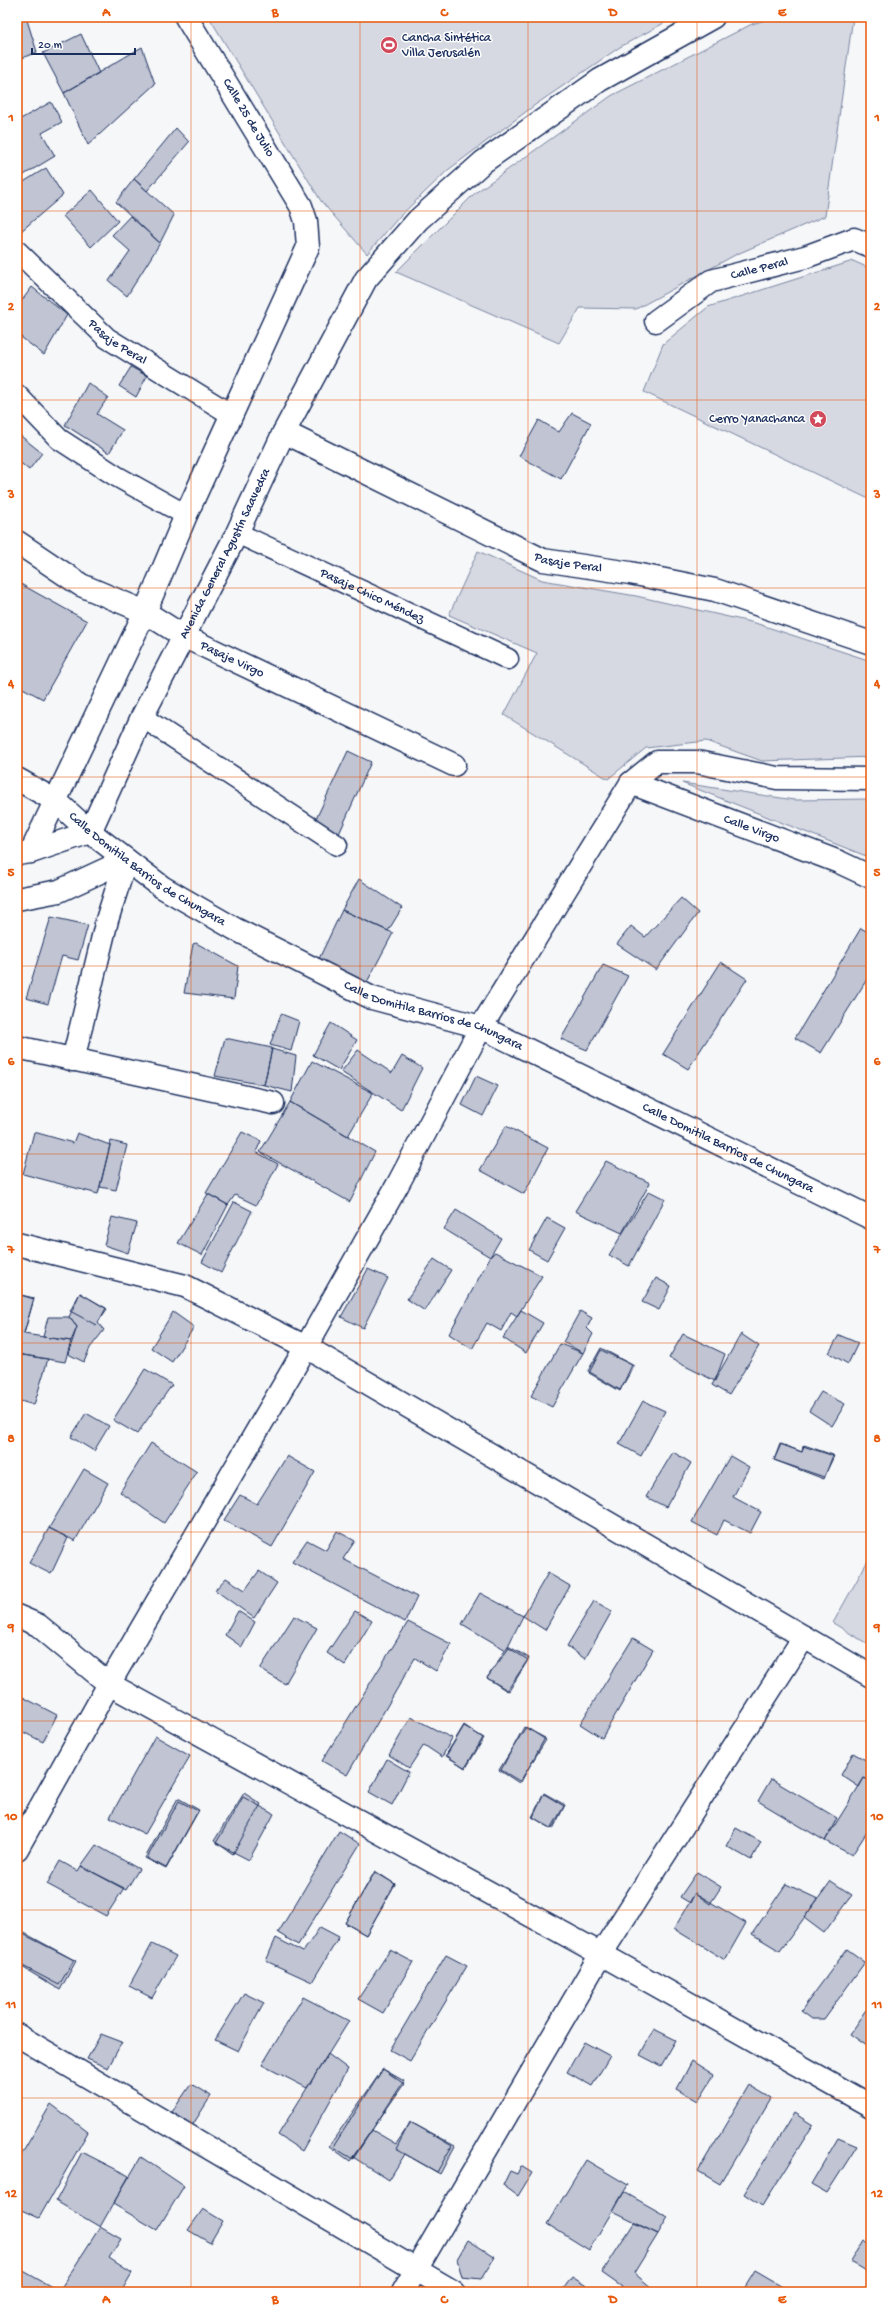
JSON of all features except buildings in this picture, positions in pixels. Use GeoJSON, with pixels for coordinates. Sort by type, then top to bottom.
{"type":"FeatureCollection","features":[{"type":"Feature","properties":{"kind":"street","name":"Calle 25 de Julio"},"geometry":{"type":"LineString","coordinates":[[24,853],[56,801],[145,612],[186,515],[308,247],[306,221],[301,206],[186,17]]}},
{"type":"Feature","properties":{"kind":"street","name":"Avenida General Agustín Saavedra"},"geometry":{"type":"LineString","coordinates":[[90,832],[142,717],[237,533],[284,432],[366,279],[418,220],[483,162],[600,80],[713,17]]}},
{"type":"Feature","properties":{"kind":"street","name":"Calle Peral"},"geometry":{"type":"LineString","coordinates":[[656,320],[711,281],[805,257],[854,239],[871,246]]}},
{"type":"Feature","properties":{"kind":"street","name":"Pasaje Peral"},"geometry":{"type":"LineString","coordinates":[[284,432],[543,560],[630,573],[715,590],[871,643]]}},
{"type":"Feature","properties":{"kind":"street","name":"Pasaje Virgo"},"geometry":{"type":"LineString","coordinates":[[17,542],[81,585],[145,612],[183,636],[454,765]]}},
{"type":"Feature","properties":{"kind":"street"},"geometry":{"type":"LineString","coordinates":[[17,1849],[109,1684],[306,1347],[398,1184],[481,1028],[631,784],[657,762],[697,762],[777,778],[871,779]]}},
{"type":"Feature","properties":{"kind":"street","name":"Calle Domitila Barrios de Chungara"},"geometry":{"type":"LineString","coordinates":[[17,779],[56,801],[90,832],[162,887],[235,929],[372,998],[481,1028],[871,1218]]}},
{"type":"Feature","properties":{"kind":"street","name":"Calle Virgo"},"geometry":{"type":"LineString","coordinates":[[631,784],[839,862],[871,877]]}},
{"type":"Feature","properties":{"kind":"street"},"geometry":{"type":"LineString","coordinates":[[24,853],[90,832]]}},
{"type":"Feature","properties":{"kind":"street"},"geometry":{"type":"LineString","coordinates":[[17,899],[59,891],[126,860]]}},
{"type":"Feature","properties":{"kind":"street"},"geometry":{"type":"LineString","coordinates":[[73,1060],[107,920],[126,860]]}},
{"type":"Feature","properties":{"kind":"street"},"geometry":{"type":"LineString","coordinates":[[17,1047],[273,1103]]}},
{"type":"Feature","properties":{"kind":"street"},"geometry":{"type":"LineString","coordinates":[[17,1244],[186,1286],[306,1347],[871,1676]]}},
{"type":"Feature","properties":{"kind":"street"},"geometry":{"type":"LineString","coordinates":[[17,1616],[38,1625],[109,1684],[601,1954],[871,2106]]}},
{"type":"Feature","properties":{"kind":"street"},"geometry":{"type":"LineString","coordinates":[[403,2292],[418,2270],[601,1954],[804,1637]]}},
{"type":"Feature","properties":{"kind":"street"},"geometry":{"type":"LineString","coordinates":[[17,2035],[454,2292]]}},
{"type":"Feature","properties":{"kind":"lane","name":"Pasaje Peral"},"geometry":{"type":"LineString","coordinates":[[17,251],[107,338],[232,415]]}},
{"type":"Feature","properties":{"kind":"lane"},"geometry":{"type":"LineString","coordinates":[[17,395],[59,439],[116,476],[186,515]]}},
{"type":"Feature","properties":{"kind":"lane","name":"Pasaje Chico Méndez"},"geometry":{"type":"LineString","coordinates":[[237,533],[508,659]]}},
{"type":"Feature","properties":{"kind":"lane"},"geometry":{"type":"LineString","coordinates":[[142,717],[337,845]]}},
{"type":"Feature","properties":{"kind":"shaded area"},"geometry":{"type":"Polygon","coordinates":[[[209,17],[675,17],[620,47],[535,105],[448,170],[399,217],[367,254],[321,201],[209,17]]]}},
{"type":"Feature","properties":{"kind":"shaded area"},"geometry":{"type":"Polygon","coordinates":[[[775,17],[853,17],[825,216],[735,255],[636,309],[580,308],[559,343],[396,272],[475,193],[611,96],[752,24],[775,17]]]}},
{"type":"Feature","properties":{"kind":"shaded area"},"geometry":{"type":"Polygon","coordinates":[[[853,261],[871,269],[871,500],[644,392],[663,344],[708,307],[853,261]]]}},
{"type":"Feature","properties":{"kind":"shaded area"},"geometry":{"type":"Polygon","coordinates":[[[478,551],[542,580],[636,596],[755,623],[871,661],[871,757],[762,761],[706,741],[646,748],[608,779],[504,715],[537,653],[449,615],[478,551]]]}},
{"type":"Feature","properties":{"kind":"shaded area"},"geometry":{"type":"Polygon","coordinates":[[[682,783],[794,800],[871,799],[871,858],[682,783]]]}},
{"type":"Feature","properties":{"kind":"shaded area"},"geometry":{"type":"Polygon","coordinates":[[[871,1555],[871,1646],[833,1623],[871,1555]]]}},
{"type":"Feature","properties":{"kind":"place","name":"Cancha Sintética Villa Jerusalén"},"geometry":{"type":"Point","coordinates":[389,45]}},
{"type":"Feature","properties":{"kind":"place","name":"Cerro Yanachanca"},"geometry":{"type":"Point","coordinates":[818,419]}}]}
